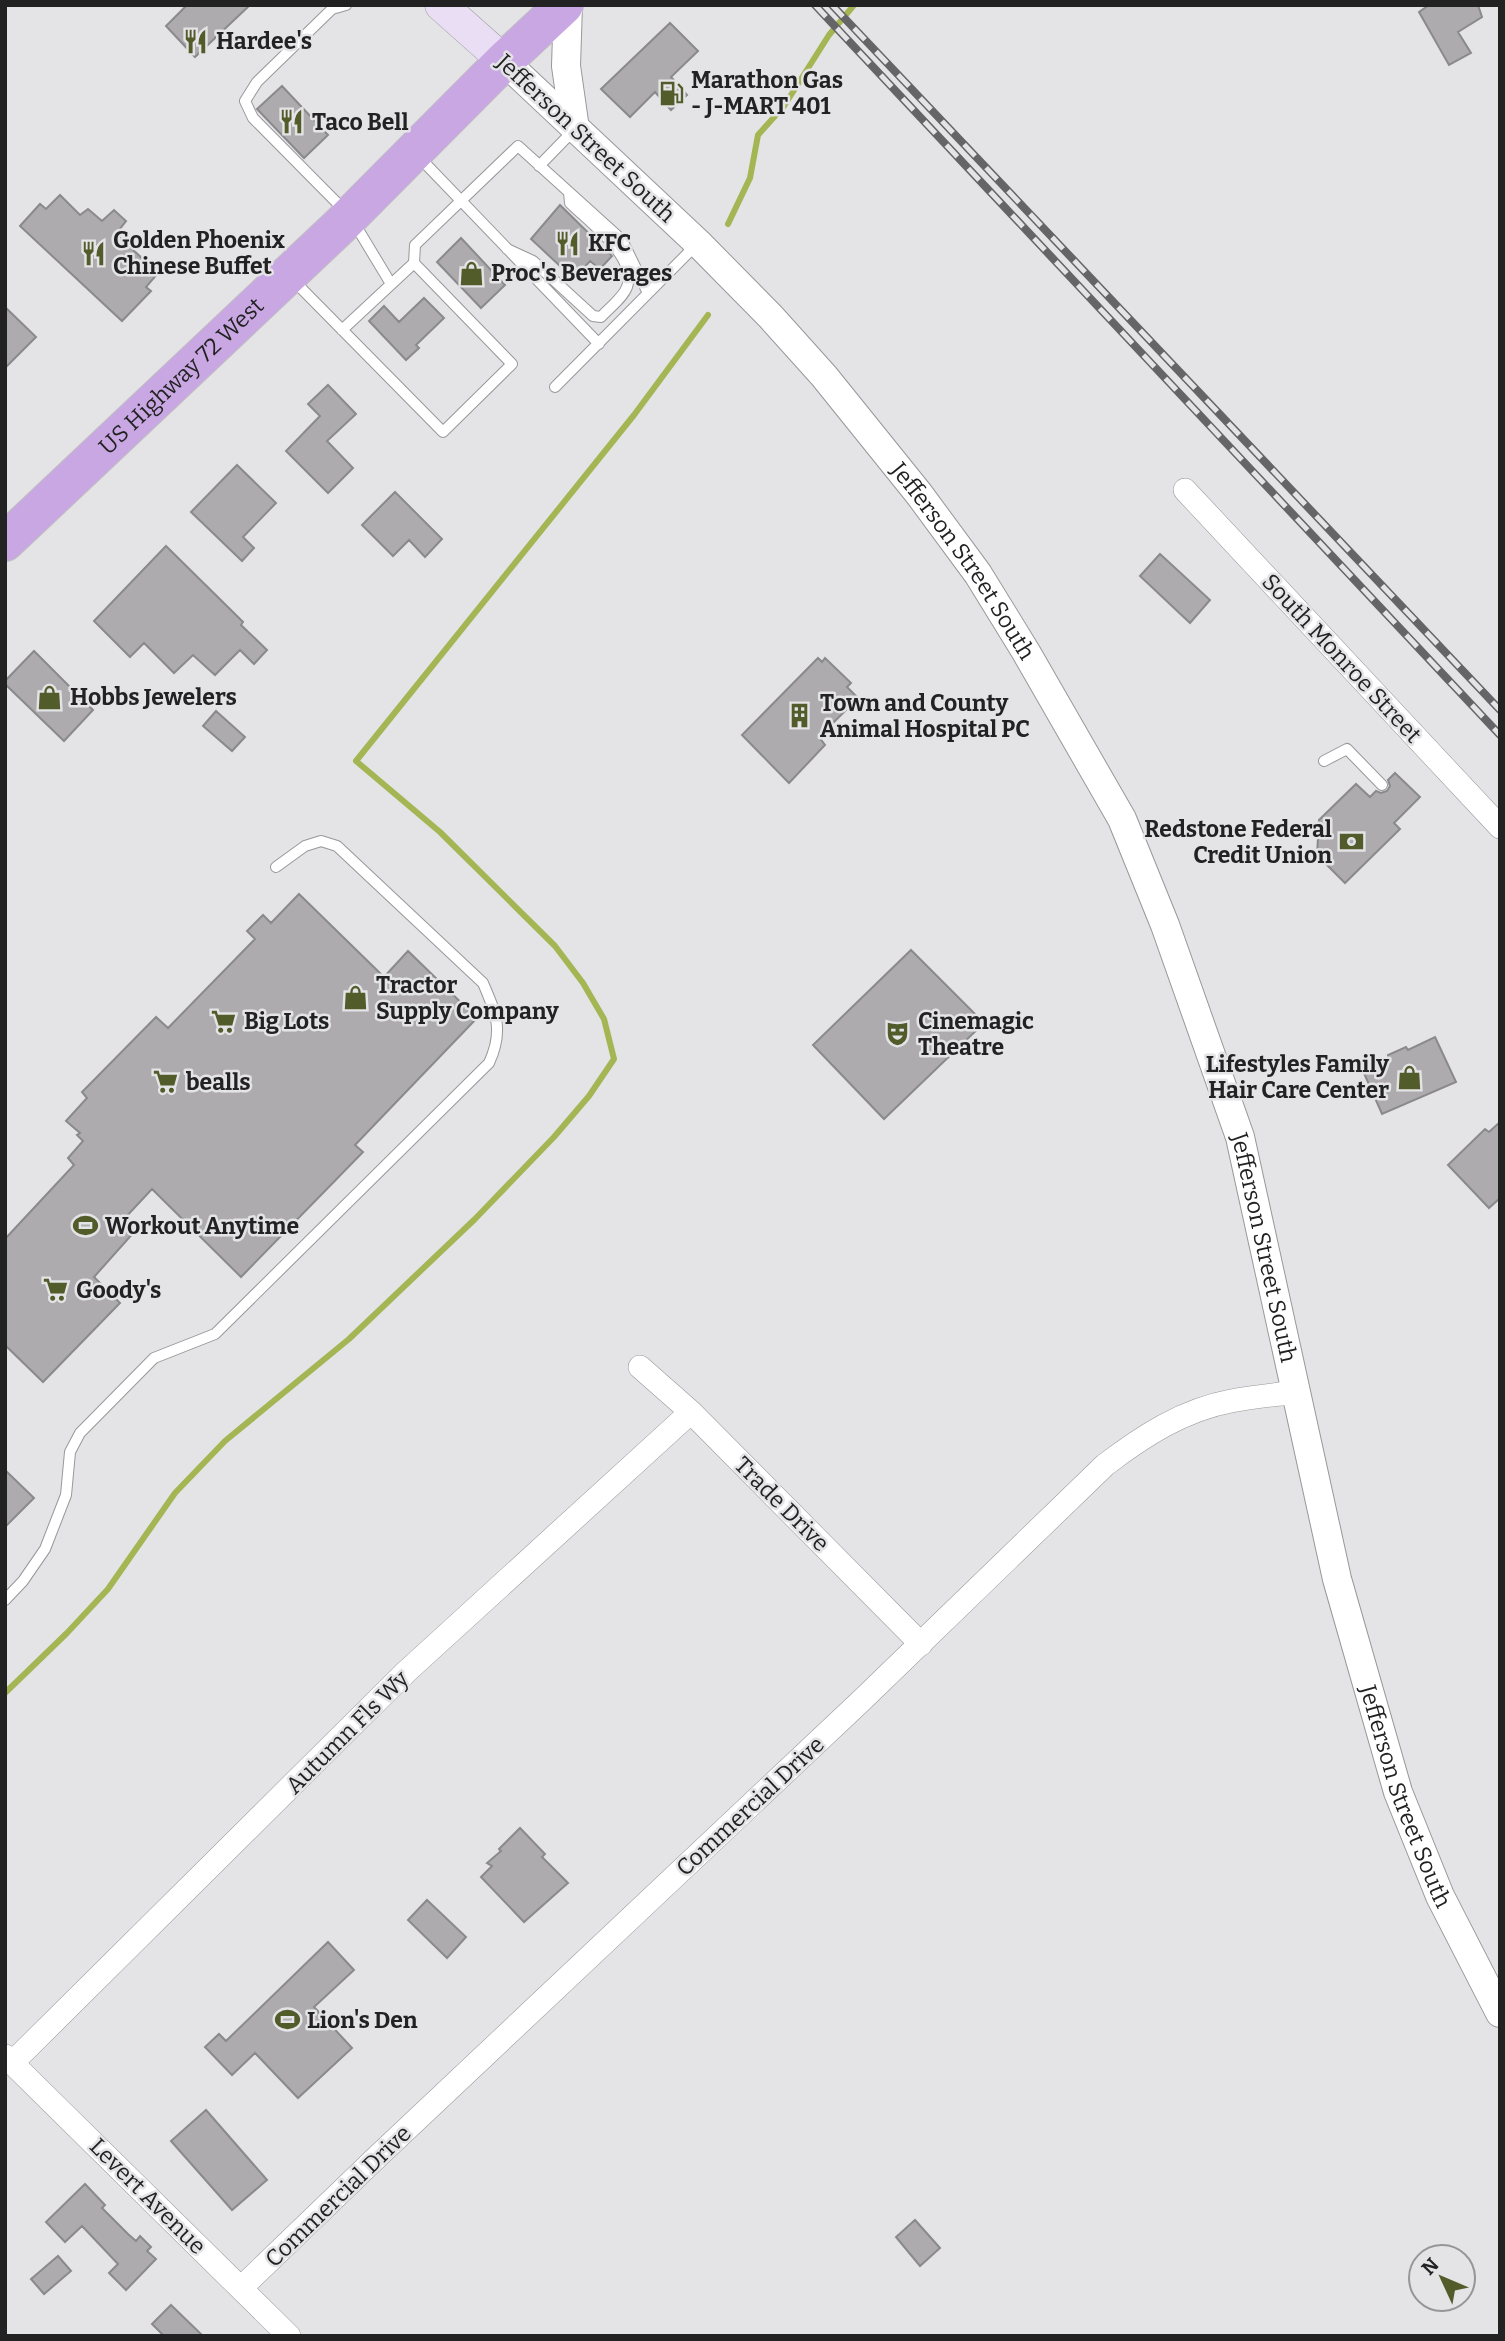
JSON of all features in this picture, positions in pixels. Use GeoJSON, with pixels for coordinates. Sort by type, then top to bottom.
{"type":"FeatureCollection","features":[{"type":"Feature","properties":{"kind":"highway","name":"US Highway 72 West"},"geometry":{"type":"LineString","coordinates":[[5,542],[350,216],[504,61],[566,5]]}},
{"type":"Feature","properties":{"kind":"main road","name":"Jefferson Street South"},"geometry":{"type":"LineString","coordinates":[[441,5],[504,61]]}},
{"type":"Feature","properties":{"kind":"street"},"geometry":{"type":"LineString","coordinates":[[566,5],[566,66],[575,129]]}},
{"type":"Feature","properties":{"kind":"street","name":"Jefferson Street South"},"geometry":{"type":"LineString","coordinates":[[504,61],[698,243],[771,317],[824,376],[926,504],[978,575],[1026,652],[1122,819],[1165,925],[1240,1137],[1337,1579],[1398,1792],[1440,1896],[1500,2014]]}},
{"type":"Feature","properties":{"kind":"street","name":"South Monroe Street"},"geometry":{"type":"LineString","coordinates":[[1185,490],[1500,827]]}},
{"type":"Feature","properties":{"kind":"street","name":"Trade Drive"},"geometry":{"type":"LineString","coordinates":[[640,1367],[691,1412],[921,1644]]}},
{"type":"Feature","properties":{"kind":"street","name":"Commercial Drive"},"geometry":{"type":"LineString","coordinates":[[241,2288],[921,1644],[1105,1465],[1143,1436],[1184,1415],[1228,1401],[1296,1392]]}},
{"type":"Feature","properties":{"kind":"street","name":"Autumn Fls Wy"},"geometry":{"type":"LineString","coordinates":[[9,2059],[304,1775],[406,1672],[691,1412]]}},
{"type":"Feature","properties":{"kind":"street","name":"Levert Avenue"},"geometry":{"type":"LineString","coordinates":[[9,2059],[289,2336]]}},
{"type":"Feature","properties":{"kind":"lane"},"geometry":{"type":"LineString","coordinates":[[346,5],[332,9],[313,27],[257,82],[246,101],[253,118],[350,216],[391,284]]}},
{"type":"Feature","properties":{"kind":"lane"},"geometry":{"type":"LineString","coordinates":[[539,166],[575,129]]}},
{"type":"Feature","properties":{"kind":"lane"},"geometry":{"type":"LineString","coordinates":[[342,330],[414,263],[415,245],[518,146],[622,240],[648,293]]}},
{"type":"Feature","properties":{"kind":"lane"},"geometry":{"type":"LineString","coordinates":[[414,152],[599,344]]}},
{"type":"Feature","properties":{"kind":"lane"},"geometry":{"type":"LineString","coordinates":[[507,249],[533,261],[593,316],[601,317],[626,291],[629,278],[618,251],[570,203],[569,193]]}},
{"type":"Feature","properties":{"kind":"lane"},"geometry":{"type":"LineString","coordinates":[[555,387],[698,243]]}},
{"type":"Feature","properties":{"kind":"lane"},"geometry":{"type":"LineString","coordinates":[[288,275],[443,432],[512,364],[414,263]]}},
{"type":"Feature","properties":{"kind":"lane"},"geometry":{"type":"LineString","coordinates":[[1324,761],[1347,749],[1382,785]]}},
{"type":"Feature","properties":{"kind":"lane"},"geometry":{"type":"LineString","coordinates":[[5,1600],[23,1581],[45,1549],[66,1495],[70,1452],[80,1433],[154,1359],[215,1335],[489,1062],[498,1044],[495,1009],[483,983],[337,846],[321,841],[305,846],[276,867]]}},
{"type":"Feature","properties":{"kind":"building","name":"Hardee's"},"geometry":{"type":"Polygon","coordinates":[[[187,5],[250,5],[195,57],[166,26],[187,5]]]}},
{"type":"Feature","properties":{"kind":"building"},"geometry":{"type":"Polygon","coordinates":[[[1429,5],[1478,5],[1482,17],[1458,32],[1471,53],[1449,65],[1419,12],[1429,5]]]}},
{"type":"Feature","properties":{"kind":"building"},"geometry":{"type":"Polygon","coordinates":[[[670,23],[698,51],[671,77],[687,95],[671,110],[655,92],[630,117],[601,89],[670,23]]]}},
{"type":"Feature","properties":{"kind":"building","name":"Taco Bell"},"geometry":{"type":"Polygon","coordinates":[[[282,86],[328,135],[304,158],[257,109],[282,86]]]}},
{"type":"Feature","properties":{"kind":"building","name":"Golden Phoenix Chinese Buffet"},"geometry":{"type":"Polygon","coordinates":[[[60,195],[80,215],[88,209],[102,221],[114,210],[126,221],[116,234],[158,273],[146,287],[151,291],[122,321],[20,226],[40,204],[46,209],[60,195]]]}},
{"type":"Feature","properties":{"kind":"building","name":"KFC"},"geometry":{"type":"Polygon","coordinates":[[[560,205],[612,256],[600,269],[590,261],[574,279],[531,239],[560,205]]]}},
{"type":"Feature","properties":{"kind":"building","name":"Proc's Beverages"},"geometry":{"type":"Polygon","coordinates":[[[461,238],[505,285],[481,308],[437,262],[461,238]]]}},
{"type":"Feature","properties":{"kind":"building"},"geometry":{"type":"Polygon","coordinates":[[[424,298],[444,318],[416,345],[419,348],[406,360],[369,321],[384,306],[399,322],[424,298]]]}},
{"type":"Feature","properties":{"kind":"building"},"geometry":{"type":"Polygon","coordinates":[[[5,307],[36,337],[5,368],[5,307]]]}},
{"type":"Feature","properties":{"kind":"building"},"geometry":{"type":"Polygon","coordinates":[[[328,385],[356,414],[327,441],[353,468],[328,493],[286,451],[320,416],[308,404],[328,385]]]}},
{"type":"Feature","properties":{"kind":"building"},"geometry":{"type":"Polygon","coordinates":[[[237,465],[276,503],[243,537],[254,548],[242,561],[191,512],[237,465]]]}},
{"type":"Feature","properties":{"kind":"building"},"geometry":{"type":"Polygon","coordinates":[[[395,492],[442,539],[425,557],[409,540],[393,556],[362,525],[395,492]]]}},
{"type":"Feature","properties":{"kind":"building"},"geometry":{"type":"Polygon","coordinates":[[[166,546],[243,622],[241,625],[267,650],[254,664],[240,650],[215,675],[193,655],[174,673],[144,643],[130,657],[94,621],[166,546]]]}},
{"type":"Feature","properties":{"kind":"building"},"geometry":{"type":"Polygon","coordinates":[[[1160,554],[1210,600],[1190,623],[1140,576],[1160,554]]]}},
{"type":"Feature","properties":{"kind":"building","name":"Hobbs Jewelers"},"geometry":{"type":"Polygon","coordinates":[[[34,651],[93,710],[64,741],[5,684],[34,651]]]}},
{"type":"Feature","properties":{"kind":"building","name":"Town and County Animal Hospital PC"},"geometry":{"type":"Polygon","coordinates":[[[818,658],[822,662],[825,658],[851,683],[847,687],[858,698],[819,737],[825,745],[789,783],[742,735],[818,658]]]}},
{"type":"Feature","properties":{"kind":"building"},"geometry":{"type":"Polygon","coordinates":[[[216,711],[245,737],[232,751],[203,726],[216,711]]]}},
{"type":"Feature","properties":{"kind":"building","name":"Redstone Federal Credit Union"},"geometry":{"type":"Polygon","coordinates":[[[1395,773],[1420,797],[1394,823],[1400,829],[1345,883],[1317,855],[1319,820],[1356,784],[1370,797],[1376,791],[1387,791],[1390,786],[1388,780],[1395,773]]]}},
{"type":"Feature","properties":{"kind":"building"},"geometry":{"type":"Polygon","coordinates":[[[299,894],[384,977],[408,951],[477,1018],[355,1145],[363,1152],[241,1277],[152,1189],[123,1220],[135,1231],[94,1277],[120,1303],[43,1382],[5,1345],[5,1239],[74,1165],[68,1158],[83,1141],[77,1135],[80,1133],[66,1121],[87,1098],[82,1092],[156,1017],[168,1028],[255,939],[247,931],[263,915],[271,923],[299,894]]]}},
{"type":"Feature","properties":{"kind":"building","name":"Cinemagic Theatre"},"geometry":{"type":"Polygon","coordinates":[[[911,950],[984,1023],[884,1119],[813,1045],[911,950]]]}},
{"type":"Feature","properties":{"kind":"building","name":"Lifestyles Family Hair Care Center"},"geometry":{"type":"Polygon","coordinates":[[[1435,1037],[1456,1082],[1382,1114],[1363,1071],[1389,1059],[1388,1055],[1406,1047],[1408,1050],[1435,1037]]]}},
{"type":"Feature","properties":{"kind":"building"},"geometry":{"type":"Polygon","coordinates":[[[1500,1122],[1500,1198],[1489,1208],[1448,1165],[1485,1129],[1489,1132],[1500,1122]]]}},
{"type":"Feature","properties":{"kind":"building"},"geometry":{"type":"Polygon","coordinates":[[[5,1470],[34,1498],[5,1527],[5,1470]]]}},
{"type":"Feature","properties":{"kind":"building"},"geometry":{"type":"Polygon","coordinates":[[[520,1828],[545,1854],[542,1857],[568,1883],[524,1922],[481,1877],[492,1866],[487,1863],[520,1828]]]}},
{"type":"Feature","properties":{"kind":"building"},"geometry":{"type":"Polygon","coordinates":[[[427,1900],[466,1937],[447,1958],[408,1920],[427,1900]]]}},
{"type":"Feature","properties":{"kind":"building","name":"Lion's Den"},"geometry":{"type":"Polygon","coordinates":[[[328,1942],[354,1970],[314,2007],[352,2048],[298,2098],[255,2053],[232,2075],[205,2047],[219,2034],[226,2041],[328,1942]]]}},
{"type":"Feature","properties":{"kind":"building"},"geometry":{"type":"Polygon","coordinates":[[[206,2110],[267,2180],[232,2210],[171,2141],[206,2110]]]}},
{"type":"Feature","properties":{"kind":"building"},"geometry":{"type":"Polygon","coordinates":[[[85,2184],[105,2205],[102,2208],[128,2234],[136,2241],[140,2236],[151,2247],[147,2251],[156,2259],[126,2290],[109,2273],[118,2264],[82,2226],[65,2242],[46,2222],[85,2184]]]}},
{"type":"Feature","properties":{"kind":"building"},"geometry":{"type":"Polygon","coordinates":[[[915,2220],[940,2248],[920,2266],[896,2237],[915,2220]]]}},
{"type":"Feature","properties":{"kind":"building"},"geometry":{"type":"Polygon","coordinates":[[[58,2256],[71,2271],[44,2294],[31,2279],[58,2256]]]}},
{"type":"Feature","properties":{"kind":"building"},"geometry":{"type":"Polygon","coordinates":[[[171,2305],[203,2336],[164,2336],[152,2324],[171,2305]]]}},
{"type":"Feature","properties":{"kind":"waterway"},"geometry":{"type":"LineString","coordinates":[[728,224],[750,178],[758,135],[784,106],[829,35],[854,5]]}},
{"type":"Feature","properties":{"kind":"waterway"},"geometry":{"type":"LineString","coordinates":[[5,1693],[108,1589],[175,1493],[225,1441],[349,1339],[475,1219],[554,1137],[589,1096],[614,1059],[604,1019],[583,983],[555,946],[440,832],[356,761],[634,415],[708,315]]}},
{"type":"Feature","properties":{"kind":"railway"},"geometry":{"type":"LineString","coordinates":[[815,5],[1500,735]]}},
{"type":"Feature","properties":{"kind":"railway"},"geometry":{"type":"LineString","coordinates":[[832,5],[1500,710]]}},
{"type":"Feature","properties":{"kind":"place","name":"Hardee's"},"geometry":{"type":"Point","coordinates":[196,41]}},
{"type":"Feature","properties":{"kind":"place","name":"Marathon Gas - J-MART 401"},"geometry":{"type":"Point","coordinates":[671,93]}},
{"type":"Feature","properties":{"kind":"place","name":"Taco Bell"},"geometry":{"type":"Point","coordinates":[292,122]}},
{"type":"Feature","properties":{"kind":"place","name":"KFC"},"geometry":{"type":"Point","coordinates":[568,243]}},
{"type":"Feature","properties":{"kind":"place","name":"Golden Phoenix Chinese Buffet"},"geometry":{"type":"Point","coordinates":[93,253]}},
{"type":"Feature","properties":{"kind":"place","name":"Proc's Beverages"},"geometry":{"type":"Point","coordinates":[471,273]}},
{"type":"Feature","properties":{"kind":"place","name":"Hobbs Jewelers"},"geometry":{"type":"Point","coordinates":[50,697]}},
{"type":"Feature","properties":{"kind":"place","name":"Town and County Animal Hospital PC"},"geometry":{"type":"Point","coordinates":[800,716]}},
{"type":"Feature","properties":{"kind":"place","name":"Redstone Federal Credit Union"},"geometry":{"type":"Point","coordinates":[1352,842]}},
{"type":"Feature","properties":{"kind":"place","name":"Tractor Supply Company"},"geometry":{"type":"Point","coordinates":[356,998]}},
{"type":"Feature","properties":{"kind":"place","name":"Big Lots"},"geometry":{"type":"Point","coordinates":[224,1021]}},
{"type":"Feature","properties":{"kind":"place","name":"Cinemagic Theatre"},"geometry":{"type":"Point","coordinates":[898,1034]}},
{"type":"Feature","properties":{"kind":"place","name":"Lifestyles Family Hair Care Center"},"geometry":{"type":"Point","coordinates":[1409,1077]}},
{"type":"Feature","properties":{"kind":"place","name":"bealls"},"geometry":{"type":"Point","coordinates":[166,1082]}},
{"type":"Feature","properties":{"kind":"place","name":"Workout Anytime"},"geometry":{"type":"Point","coordinates":[85,1226]}},
{"type":"Feature","properties":{"kind":"place","name":"Goody's"},"geometry":{"type":"Point","coordinates":[56,1290]}},
{"type":"Feature","properties":{"kind":"place","name":"Lion's Den"},"geometry":{"type":"Point","coordinates":[287,2020]}}]}
